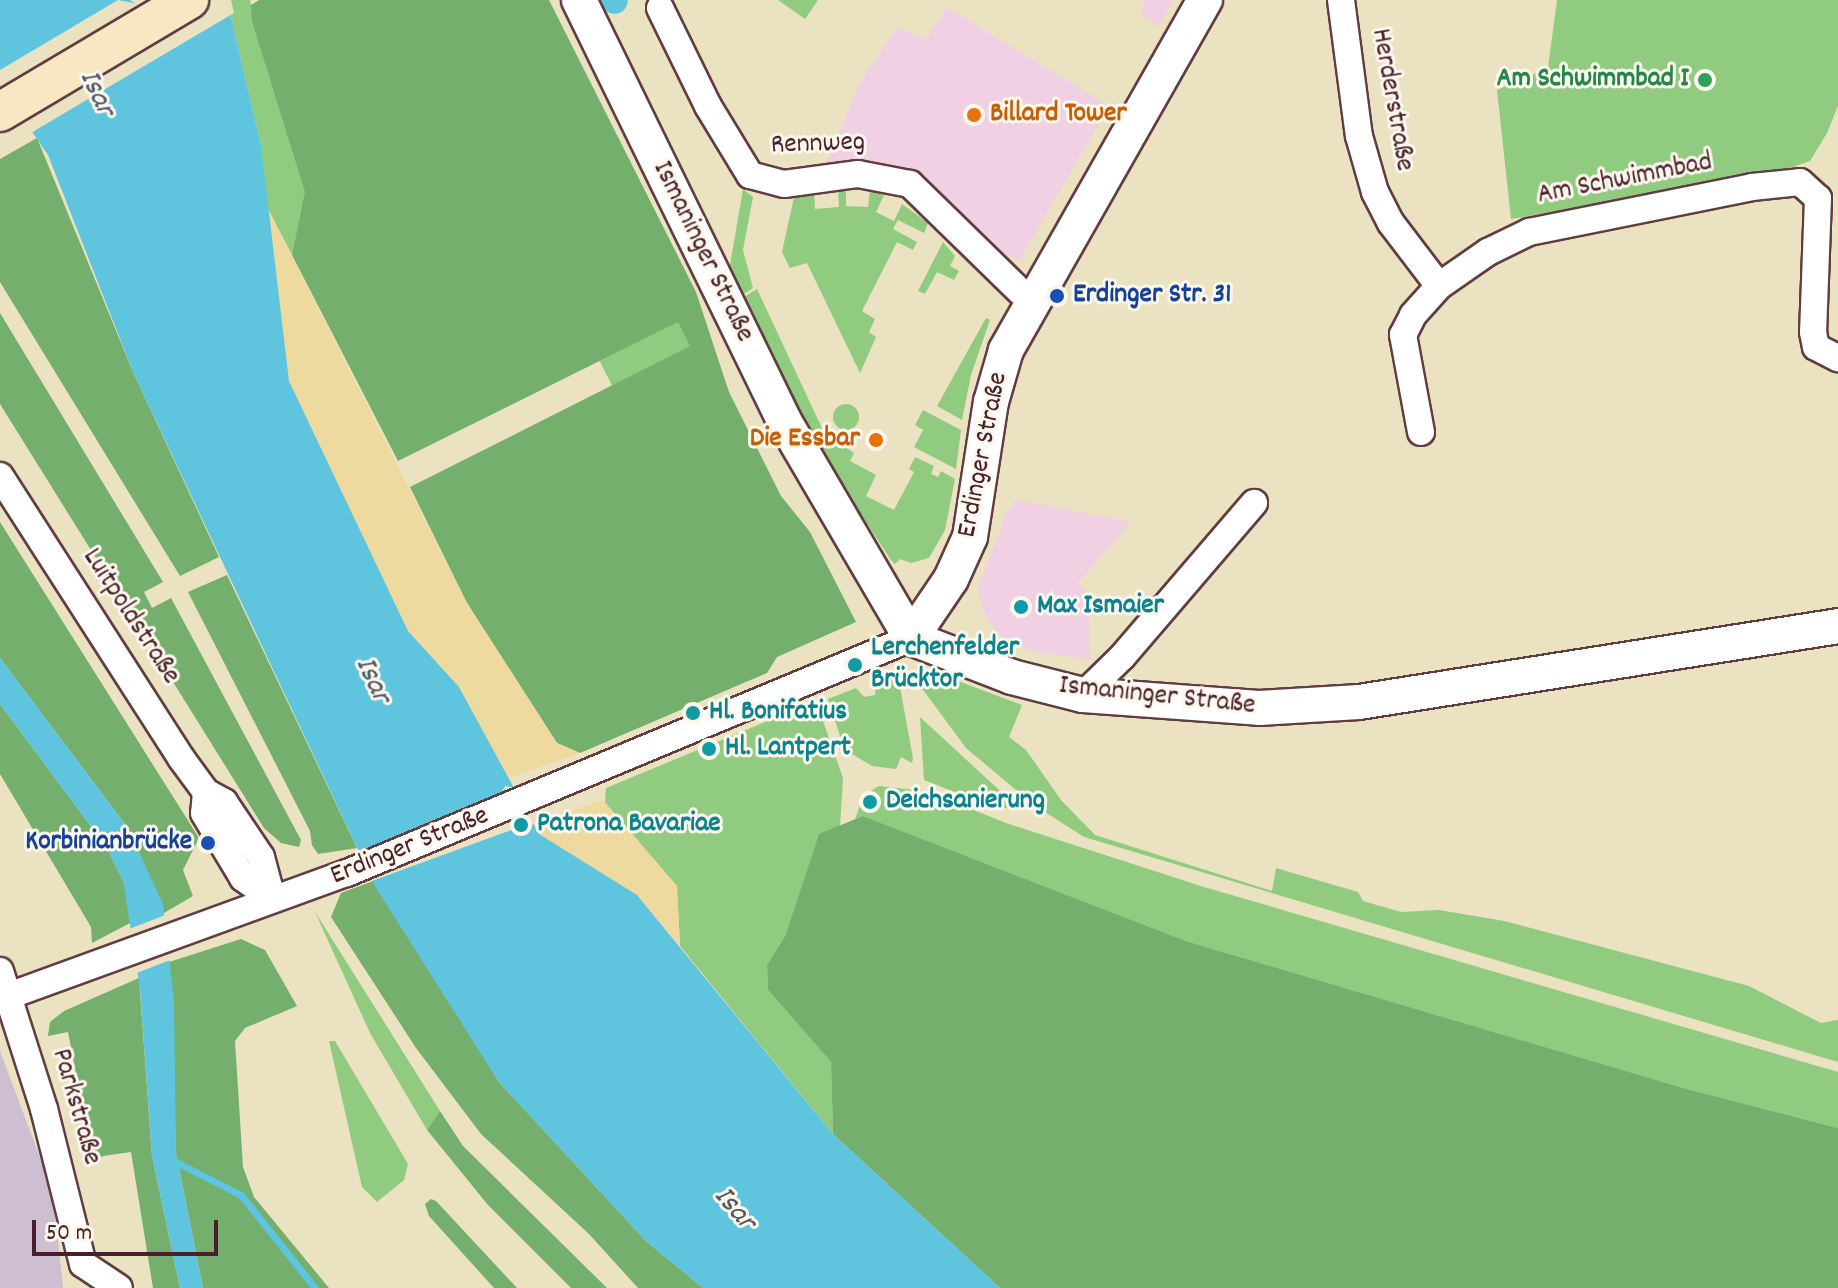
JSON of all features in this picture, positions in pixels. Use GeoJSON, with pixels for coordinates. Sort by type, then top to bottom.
{"type":"FeatureCollection","features":[{"type":"Feature","properties":{"kind":"main road"},"geometry":{"type":"LineString","coordinates":[[0,112],[189,0]]}},
{"type":"Feature","properties":{"kind":"street","name":"Ismaninger Straße"},"geometry":{"type":"LineString","coordinates":[[579,0],[790,431],[853,532],[911,638],[1012,677],[1083,695],[1308,708],[1838,626]]}},
{"type":"Feature","properties":{"kind":"street","name":"Erdinger Straße"},"geometry":{"type":"LineString","coordinates":[[4,988],[111,960],[272,898],[347,873],[867,660],[911,638],[967,547],[979,502],[991,402],[1006,350],[1030,301],[1205,0]]}},
{"type":"Feature","properties":{"kind":"street","name":"Herderstraße"},"geometry":{"type":"LineString","coordinates":[[1341,0],[1359,136],[1375,192],[1391,223],[1439,286]]}},
{"type":"Feature","properties":{"kind":"street","name":"Rennweg"},"geometry":{"type":"LineString","coordinates":[[660,8],[708,106],[750,175],[784,184],[858,174],[910,184],[1030,301]]}},
{"type":"Feature","properties":{"kind":"street","name":"Am Schwimmbad"},"geometry":{"type":"LineString","coordinates":[[1421,432],[1403,335],[1413,315],[1439,286],[1488,252],[1529,232],[1800,182],[1818,198],[1816,347],[1838,358]]}},
{"type":"Feature","properties":{"kind":"street","name":"Luitpoldstraße"},"geometry":{"type":"LineString","coordinates":[[0,476],[206,792],[224,802],[261,857],[272,898]]}},
{"type":"Feature","properties":{"kind":"street"},"geometry":{"type":"LineString","coordinates":[[1083,695],[1122,657],[1254,503]]}},
{"type":"Feature","properties":{"kind":"street","name":"Parkstraße"},"geometry":{"type":"LineString","coordinates":[[4,988],[83,1264],[119,1288]]}},
{"type":"Feature","properties":{"kind":"shaded area"},"geometry":{"type":"Polygon","coordinates":[[[1144,0],[1173,0],[1159,26],[1141,15],[1144,0]]]}},
{"type":"Feature","properties":{"kind":"shaded area"},"geometry":{"type":"Polygon","coordinates":[[[947,7],[1109,106],[1020,260],[997,253],[919,175],[878,161],[826,165],[861,80],[897,27],[925,40],[947,7]]]}},
{"type":"Feature","properties":{"kind":"shaded area"},"geometry":{"type":"Polygon","coordinates":[[[1017,500],[1131,522],[1078,583],[1088,592],[1090,657],[1095,660],[1032,651],[998,634],[982,609],[978,587],[1007,512],[1017,500]]]}},
{"type":"Feature","properties":{"kind":"shaded area"},"geometry":{"type":"Polygon","coordinates":[[[0,1051],[53,1192],[63,1288],[0,1288],[0,1051]]]}},
{"type":"Feature","properties":{"kind":"green space"},"geometry":{"type":"Polygon","coordinates":[[[227,0],[250,0],[306,192],[292,255],[266,205],[261,145],[227,0]]]}},
{"type":"Feature","properties":{"kind":"green space"},"geometry":{"type":"Polygon","coordinates":[[[259,0],[549,0],[696,292],[729,392],[781,496],[810,532],[856,622],[777,657],[767,673],[580,753],[557,743],[467,603],[410,487],[690,346],[678,322],[398,461],[292,255],[305,192],[252,21],[251,5],[259,0]]]}},
{"type":"Feature","properties":{"kind":"green space"},"geometry":{"type":"Polygon","coordinates":[[[778,0],[818,0],[805,19],[778,0]]]}},
{"type":"Feature","properties":{"kind":"green space"},"geometry":{"type":"Polygon","coordinates":[[[1557,0],[1838,0],[1838,106],[1827,133],[1810,161],[1775,173],[1511,219],[1497,90],[1548,68],[1557,0]]]}},
{"type":"Feature","properties":{"kind":"green space"},"geometry":{"type":"Polygon","coordinates":[[[37,138],[133,372],[219,557],[180,576],[0,282],[0,159],[37,138]]]}},
{"type":"Feature","properties":{"kind":"green space"},"geometry":{"type":"Polygon","coordinates":[[[846,188],[846,206],[868,207],[870,190],[884,195],[876,212],[894,221],[902,204],[928,223],[924,233],[898,220],[893,229],[917,242],[913,250],[897,242],[862,311],[875,319],[869,332],[876,337],[860,373],[807,263],[790,268],[782,252],[795,193],[814,190],[815,209],[839,207],[838,189],[846,188]]]}},
{"type":"Feature","properties":{"kind":"green space"},"geometry":{"type":"Polygon","coordinates":[[[743,189],[753,197],[743,250],[753,288],[741,296],[729,271],[743,189]]]}},
{"type":"Feature","properties":{"kind":"green space"},"geometry":{"type":"Polygon","coordinates":[[[943,242],[955,256],[950,266],[959,271],[954,280],[937,272],[925,294],[918,291],[943,242]]]}},
{"type":"Feature","properties":{"kind":"green space"},"geometry":{"type":"Polygon","coordinates":[[[757,289],[828,441],[832,437],[854,453],[850,461],[876,475],[866,496],[894,510],[914,472],[909,469],[915,457],[934,466],[931,474],[938,477],[941,471],[955,479],[945,530],[929,558],[911,563],[900,559],[895,564],[822,455],[742,298],[757,289]]]}},
{"type":"Feature","properties":{"kind":"green space"},"geometry":{"type":"Polygon","coordinates":[[[0,313],[163,582],[144,592],[152,608],[171,598],[301,840],[299,847],[281,843],[264,828],[0,404],[0,313]]]}},
{"type":"Feature","properties":{"kind":"green space"},"geometry":{"type":"Polygon","coordinates":[[[986,318],[990,320],[971,375],[962,420],[937,406],[986,318]]]}},
{"type":"Feature","properties":{"kind":"green space"},"geometry":{"type":"Polygon","coordinates":[[[678,321],[691,346],[612,386],[600,361],[678,321]]]}},
{"type":"Feature","properties":{"kind":"green space"},"geometry":{"type":"Polygon","coordinates":[[[846,404],[855,408],[859,417],[855,426],[846,430],[837,426],[833,417],[837,408],[846,404]]]}},
{"type":"Feature","properties":{"kind":"green space"},"geometry":{"type":"Polygon","coordinates":[[[923,410],[961,430],[956,469],[914,447],[923,430],[915,425],[923,410]]]}},
{"type":"Feature","properties":{"kind":"green space"},"geometry":{"type":"Polygon","coordinates":[[[0,522],[199,838],[183,870],[193,896],[164,913],[128,828],[0,658],[0,522]]]}},
{"type":"Feature","properties":{"kind":"green space"},"geometry":{"type":"Polygon","coordinates":[[[227,575],[357,848],[318,854],[312,845],[310,831],[188,592],[227,575]]]}},
{"type":"Feature","properties":{"kind":"green space"},"geometry":{"type":"Polygon","coordinates":[[[897,671],[912,763],[901,757],[896,769],[872,766],[852,754],[842,742],[828,699],[856,688],[864,697],[875,695],[876,676],[897,671]]]}},
{"type":"Feature","properties":{"kind":"green space"},"geometry":{"type":"Polygon","coordinates":[[[934,672],[1022,705],[1009,737],[1026,750],[1061,800],[1095,835],[1272,891],[1276,868],[1358,892],[1363,901],[1401,912],[1439,910],[1504,921],[1749,986],[1821,1023],[1838,1020],[1838,1062],[1084,837],[1034,805],[966,748],[918,683],[918,675],[934,672]]]}},
{"type":"Feature","properties":{"kind":"green space"},"geometry":{"type":"Polygon","coordinates":[[[816,701],[843,778],[840,826],[819,835],[785,936],[767,965],[768,990],[831,1062],[833,1134],[680,946],[677,886],[605,803],[606,788],[816,701]]]}},
{"type":"Feature","properties":{"kind":"green space"},"geometry":{"type":"Polygon","coordinates":[[[0,704],[107,848],[123,880],[132,922],[92,943],[91,927],[0,774],[0,704]]]}},
{"type":"Feature","properties":{"kind":"green space"},"geometry":{"type":"Polygon","coordinates":[[[920,717],[1011,801],[1011,808],[995,808],[924,780],[920,717]]]}},
{"type":"Feature","properties":{"kind":"green space"},"geometry":{"type":"Polygon","coordinates":[[[879,786],[926,791],[1006,823],[1204,887],[1838,1072],[1838,1128],[1687,1089],[1186,941],[863,816],[855,819],[864,795],[879,786]]]}},
{"type":"Feature","properties":{"kind":"green space"},"geometry":{"type":"Polygon","coordinates":[[[863,816],[1186,941],[1687,1089],[1838,1128],[1838,1288],[1000,1288],[833,1134],[831,1062],[768,990],[767,965],[785,936],[819,834],[863,816]]]}},
{"type":"Feature","properties":{"kind":"green space"},"geometry":{"type":"Polygon","coordinates":[[[373,881],[499,1082],[646,1241],[703,1288],[638,1288],[589,1234],[481,1134],[416,1048],[331,917],[341,893],[373,881]]]}},
{"type":"Feature","properties":{"kind":"green space"},"geometry":{"type":"Polygon","coordinates":[[[315,912],[440,1111],[427,1130],[370,1033],[315,912]]]}},
{"type":"Feature","properties":{"kind":"green space"},"geometry":{"type":"Polygon","coordinates":[[[241,939],[265,950],[297,1006],[245,1028],[235,1041],[243,1167],[254,1197],[329,1288],[203,1288],[176,1153],[169,962],[241,939]]]}},
{"type":"Feature","properties":{"kind":"green space"},"geometry":{"type":"Polygon","coordinates":[[[139,978],[152,1156],[180,1288],[153,1288],[131,1152],[103,1156],[93,1163],[68,1032],[48,1036],[50,1022],[64,1011],[139,978]]]}},
{"type":"Feature","properties":{"kind":"green space"},"geometry":{"type":"Polygon","coordinates":[[[329,1041],[335,1041],[408,1164],[404,1180],[377,1202],[362,1187],[329,1041]]]}},
{"type":"Feature","properties":{"kind":"green space"},"geometry":{"type":"Polygon","coordinates":[[[440,1111],[463,1146],[607,1288],[571,1288],[488,1205],[427,1130],[440,1111]]]}},
{"type":"Feature","properties":{"kind":"green space"},"geometry":{"type":"Polygon","coordinates":[[[431,1199],[517,1288],[494,1288],[429,1216],[425,1204],[431,1199]]]}},
{"type":"Feature","properties":{"kind":"sand"},"geometry":{"type":"Polygon","coordinates":[[[266,205],[467,603],[557,743],[580,753],[506,779],[459,687],[408,631],[289,381],[266,205]]]}},
{"type":"Feature","properties":{"kind":"sand"},"geometry":{"type":"Polygon","coordinates":[[[603,800],[677,886],[680,946],[637,895],[539,834],[555,817],[603,800]]]}},
{"type":"Feature","properties":{"kind":"water","name":"Isar"},"geometry":{"type":"Polygon","coordinates":[[[0,0],[130,0],[145,10],[227,0],[261,145],[289,381],[408,631],[459,687],[539,834],[637,895],[833,1134],[1000,1288],[703,1288],[646,1241],[499,1082],[376,888],[133,372],[48,155],[0,85],[0,0]]]}},
{"type":"Feature","properties":{"kind":"water"},"geometry":{"type":"Polygon","coordinates":[[[0,658],[128,828],[163,904],[174,1001],[176,1153],[203,1288],[180,1288],[152,1156],[140,989],[123,880],[107,848],[0,704],[0,658]]]}},
{"type":"Feature","properties":{"kind":"pier"},"geometry":{"type":"Polygon","coordinates":[[[118,0],[144,5],[149,0],[231,0],[234,13],[29,134],[0,91],[0,70],[118,0]]]}},
{"type":"Feature","properties":{"kind":"pier"},"geometry":{"type":"Polygon","coordinates":[[[505,786],[516,788],[536,820],[528,831],[514,829],[369,882],[355,854],[501,794],[505,786]]]}},
{"type":"Feature","properties":{"kind":"pier"},"geometry":{"type":"Polygon","coordinates":[[[168,914],[173,959],[134,974],[129,929],[168,914]]]}},
{"type":"Feature","properties":{"kind":"waterway"},"geometry":{"type":"LineString","coordinates":[[170,1159],[241,1195],[315,1288]]}},
{"type":"Feature","properties":{"kind":"place","name":"Am Schwimmbad I"},"geometry":{"type":"Point","coordinates":[1705,80]}},
{"type":"Feature","properties":{"kind":"place","name":"Billard Tower"},"geometry":{"type":"Point","coordinates":[974,115]}},
{"type":"Feature","properties":{"kind":"place","name":"Erdinger Str. 31"},"geometry":{"type":"Point","coordinates":[1057,296]}},
{"type":"Feature","properties":{"kind":"place","name":"Die Essbar"},"geometry":{"type":"Point","coordinates":[876,440]}},
{"type":"Feature","properties":{"kind":"place","name":"Max Ismaier"},"geometry":{"type":"Point","coordinates":[1021,607]}},
{"type":"Feature","properties":{"kind":"place","name":"Lerchenfelder Brücktor"},"geometry":{"type":"Point","coordinates":[855,665]}},
{"type":"Feature","properties":{"kind":"place","name":"Hl. Bonifatius"},"geometry":{"type":"Point","coordinates":[693,713]}},
{"type":"Feature","properties":{"kind":"place","name":"Hl. Lantpert"},"geometry":{"type":"Point","coordinates":[709,749]}},
{"type":"Feature","properties":{"kind":"place","name":"Deichsanierung"},"geometry":{"type":"Point","coordinates":[870,802]}},
{"type":"Feature","properties":{"kind":"place","name":"Patrona Bavariae"},"geometry":{"type":"Point","coordinates":[521,825]}},
{"type":"Feature","properties":{"kind":"place","name":"Korbinianbrücke"},"geometry":{"type":"Point","coordinates":[208,843]}}]}
